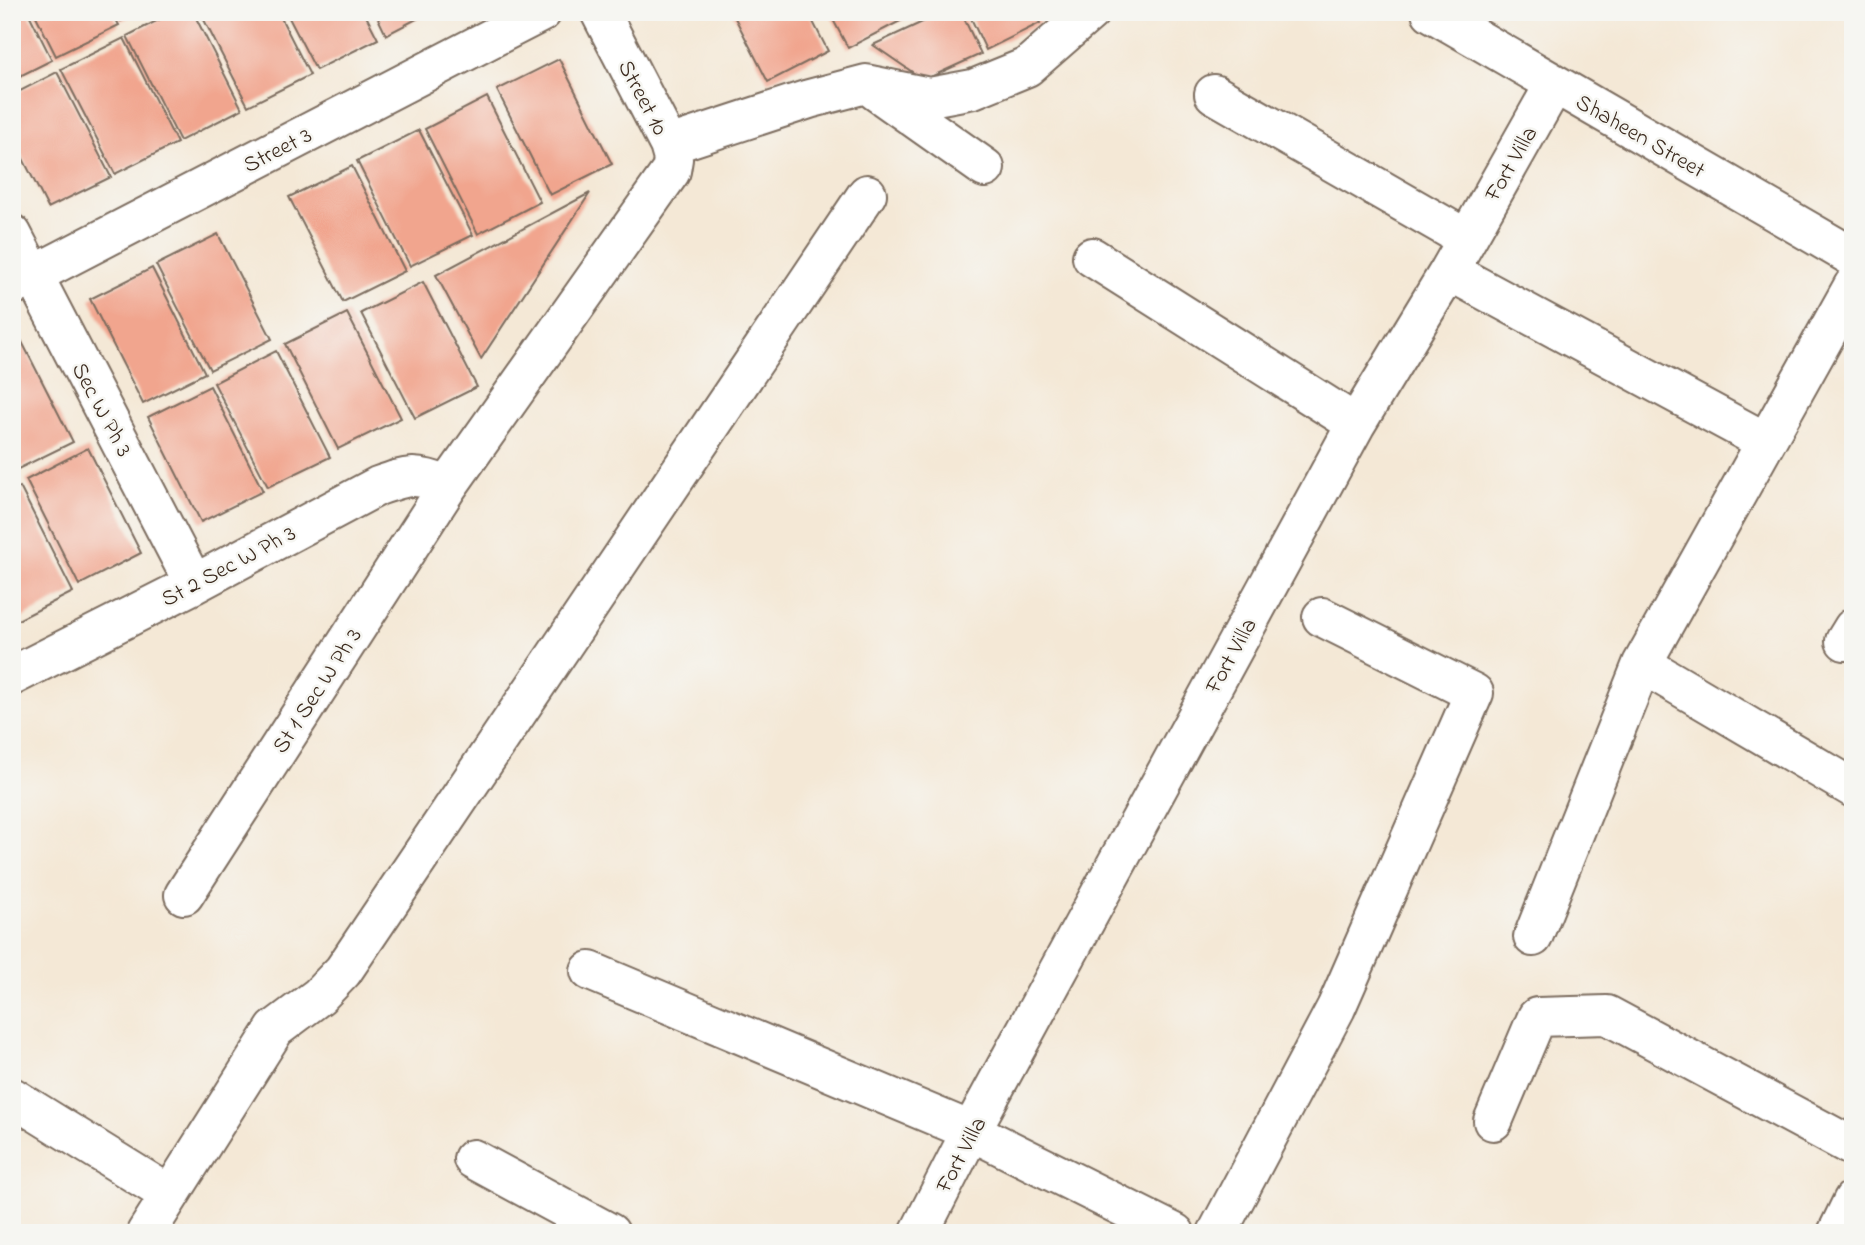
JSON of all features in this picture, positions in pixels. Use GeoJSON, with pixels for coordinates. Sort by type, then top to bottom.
{"type":"FeatureCollection","features":[{"type":"Feature","properties":{"kind":"street","name":"Street 3"},"geometry":{"type":"LineString","coordinates":[[23,281],[542,12]]}},
{"type":"Feature","properties":{"kind":"street","name":"Street 10"},"geometry":{"type":"LineString","coordinates":[[600,12],[669,145]]}},
{"type":"Feature","properties":{"kind":"street"},"geometry":{"type":"LineString","coordinates":[[669,145],[809,99],[866,84],[930,97],[973,89],[1027,67],[1090,12]]}},
{"type":"Feature","properties":{"kind":"street","name":"Shaheen Street"},"geometry":{"type":"LineString","coordinates":[[1431,12],[1853,257]]}},
{"type":"Feature","properties":{"kind":"street"},"geometry":{"type":"LineString","coordinates":[[866,84],[985,168]]}},
{"type":"Feature","properties":{"kind":"street","name":"Fort Villa"},"geometry":{"type":"LineString","coordinates":[[919,1233],[971,1131],[1356,424],[1458,255],[1555,85]]}},
{"type":"Feature","properties":{"kind":"street"},"geometry":{"type":"LineString","coordinates":[[1214,94],[1458,255],[1766,442]]}},
{"type":"Feature","properties":{"kind":"street","name":"St 1 Sec W Ph 3"},"geometry":{"type":"LineString","coordinates":[[184,895],[447,486],[671,172],[673,159],[669,145]]}},
{"type":"Feature","properties":{"kind":"street"},"geometry":{"type":"LineString","coordinates":[[146,1233],[275,1030],[319,996],[343,971],[867,194]]}},
{"type":"Feature","properties":{"kind":"street","name":"Sec W Ph 3"},"geometry":{"type":"LineString","coordinates":[[12,234],[23,281],[194,584]]}},
{"type":"Feature","properties":{"kind":"street"},"geometry":{"type":"LineString","coordinates":[[1092,257],[1356,424]]}},
{"type":"Feature","properties":{"kind":"street"},"geometry":{"type":"LineString","coordinates":[[1533,937],[1642,664],[1853,286]]}},
{"type":"Feature","properties":{"kind":"street","name":"St 2 Sec W Ph 3"},"geometry":{"type":"LineString","coordinates":[[12,676],[194,584],[378,486],[403,477],[424,476],[447,486]]}},
{"type":"Feature","properties":{"kind":"street"},"geometry":{"type":"LineString","coordinates":[[1217,1233],[1336,1008],[1474,693],[1322,617]]}},
{"type":"Feature","properties":{"kind":"street"},"geometry":{"type":"LineString","coordinates":[[1642,664],[1853,788]]}},
{"type":"Feature","properties":{"kind":"street"},"geometry":{"type":"LineString","coordinates":[[590,971],[971,1131],[1175,1233]]}},
{"type":"Feature","properties":{"kind":"street"},"geometry":{"type":"LineString","coordinates":[[1493,1121],[1536,1017],[1607,1015],[1853,1147]]}},
{"type":"Feature","properties":{"kind":"street"},"geometry":{"type":"LineString","coordinates":[[12,1097],[170,1195]]}},
{"type":"Feature","properties":{"kind":"street"},"geometry":{"type":"LineString","coordinates":[[474,1159],[610,1233]]}},
{"type":"Feature","properties":{"kind":"street"},"geometry":{"type":"LineString","coordinates":[[1837,1233],[1853,1200]]}},
{"type":"Feature","properties":{"kind":"building"},"geometry":{"type":"Polygon","coordinates":[[[12,12],[28,12],[52,60],[12,80],[12,12]]]}},
{"type":"Feature","properties":{"kind":"building"},"geometry":{"type":"Polygon","coordinates":[[[34,12],[112,12],[119,25],[56,56],[34,12]]]}},
{"type":"Feature","properties":{"kind":"building"},"geometry":{"type":"Polygon","coordinates":[[[116,12],[139,12],[121,21],[116,12]]]}},
{"type":"Feature","properties":{"kind":"building"},"geometry":{"type":"Polygon","coordinates":[[[174,12],[193,12],[242,109],[180,141],[127,36],[174,12]]]}},
{"type":"Feature","properties":{"kind":"building"},"geometry":{"type":"Polygon","coordinates":[[[200,12],[278,12],[310,75],[248,106],[200,12]]]}},
{"type":"Feature","properties":{"kind":"building"},"geometry":{"type":"Polygon","coordinates":[[[286,12],[364,12],[378,39],[316,70],[286,12]]]}},
{"type":"Feature","properties":{"kind":"building"},"geometry":{"type":"Polygon","coordinates":[[[375,12],[430,12],[386,35],[375,12]]]}},
{"type":"Feature","properties":{"kind":"building"},"geometry":{"type":"Polygon","coordinates":[[[732,12],[808,12],[828,51],[768,82],[732,12]]]}},
{"type":"Feature","properties":{"kind":"building"},"geometry":{"type":"Polygon","coordinates":[[[829,12],[905,12],[908,17],[848,48],[829,12]]]}},
{"type":"Feature","properties":{"kind":"building"},"geometry":{"type":"Polygon","coordinates":[[[944,12],[961,12],[981,54],[924,80],[873,45],[944,12]]]}},
{"type":"Feature","properties":{"kind":"building"},"geometry":{"type":"Polygon","coordinates":[[[968,12],[1035,12],[1040,23],[986,50],[968,12]]]}},
{"type":"Feature","properties":{"kind":"building"},"geometry":{"type":"Polygon","coordinates":[[[124,38],[177,143],[115,174],[61,69],[124,38]]]}},
{"type":"Feature","properties":{"kind":"building"},"geometry":{"type":"Polygon","coordinates":[[[559,59],[612,164],[550,195],[497,90],[559,59]]]}},
{"type":"Feature","properties":{"kind":"building"},"geometry":{"type":"Polygon","coordinates":[[[57,72],[111,177],[48,208],[12,137],[12,95],[57,72]]]}},
{"type":"Feature","properties":{"kind":"building"},"geometry":{"type":"Polygon","coordinates":[[[487,97],[540,202],[478,234],[425,129],[487,97]]]}},
{"type":"Feature","properties":{"kind":"building"},"geometry":{"type":"Polygon","coordinates":[[[419,130],[473,235],[410,266],[357,161],[419,130]]]}},
{"type":"Feature","properties":{"kind":"building"},"geometry":{"type":"Polygon","coordinates":[[[352,166],[405,271],[343,302],[289,197],[352,166]]]}},
{"type":"Feature","properties":{"kind":"building"},"geometry":{"type":"Polygon","coordinates":[[[590,193],[481,359],[436,275],[590,193]]]}},
{"type":"Feature","properties":{"kind":"building"},"geometry":{"type":"Polygon","coordinates":[[[218,234],[272,339],[210,370],[156,265],[218,234]]]}},
{"type":"Feature","properties":{"kind":"building"},"geometry":{"type":"Polygon","coordinates":[[[152,268],[205,373],[143,404],[90,299],[152,268]]]}},
{"type":"Feature","properties":{"kind":"building"},"geometry":{"type":"Polygon","coordinates":[[[423,282],[477,387],[415,418],[361,313],[423,282]]]}},
{"type":"Feature","properties":{"kind":"building"},"geometry":{"type":"Polygon","coordinates":[[[347,313],[401,418],[338,449],[285,344],[347,313]]]}},
{"type":"Feature","properties":{"kind":"building"},"geometry":{"type":"Polygon","coordinates":[[[19,336],[73,442],[12,472],[12,340],[19,336]]]}},
{"type":"Feature","properties":{"kind":"building"},"geometry":{"type":"Polygon","coordinates":[[[276,351],[330,457],[268,487],[214,383],[276,351]]]}},
{"type":"Feature","properties":{"kind":"building"},"geometry":{"type":"Polygon","coordinates":[[[210,386],[263,491],[201,522],[148,417],[210,386]]]}},
{"type":"Feature","properties":{"kind":"building"},"geometry":{"type":"Polygon","coordinates":[[[88,448],[141,553],[79,585],[26,480],[88,448]]]}},
{"type":"Feature","properties":{"kind":"building"},"geometry":{"type":"Polygon","coordinates":[[[20,487],[73,592],[12,623],[12,491],[20,487]]]}}]}
